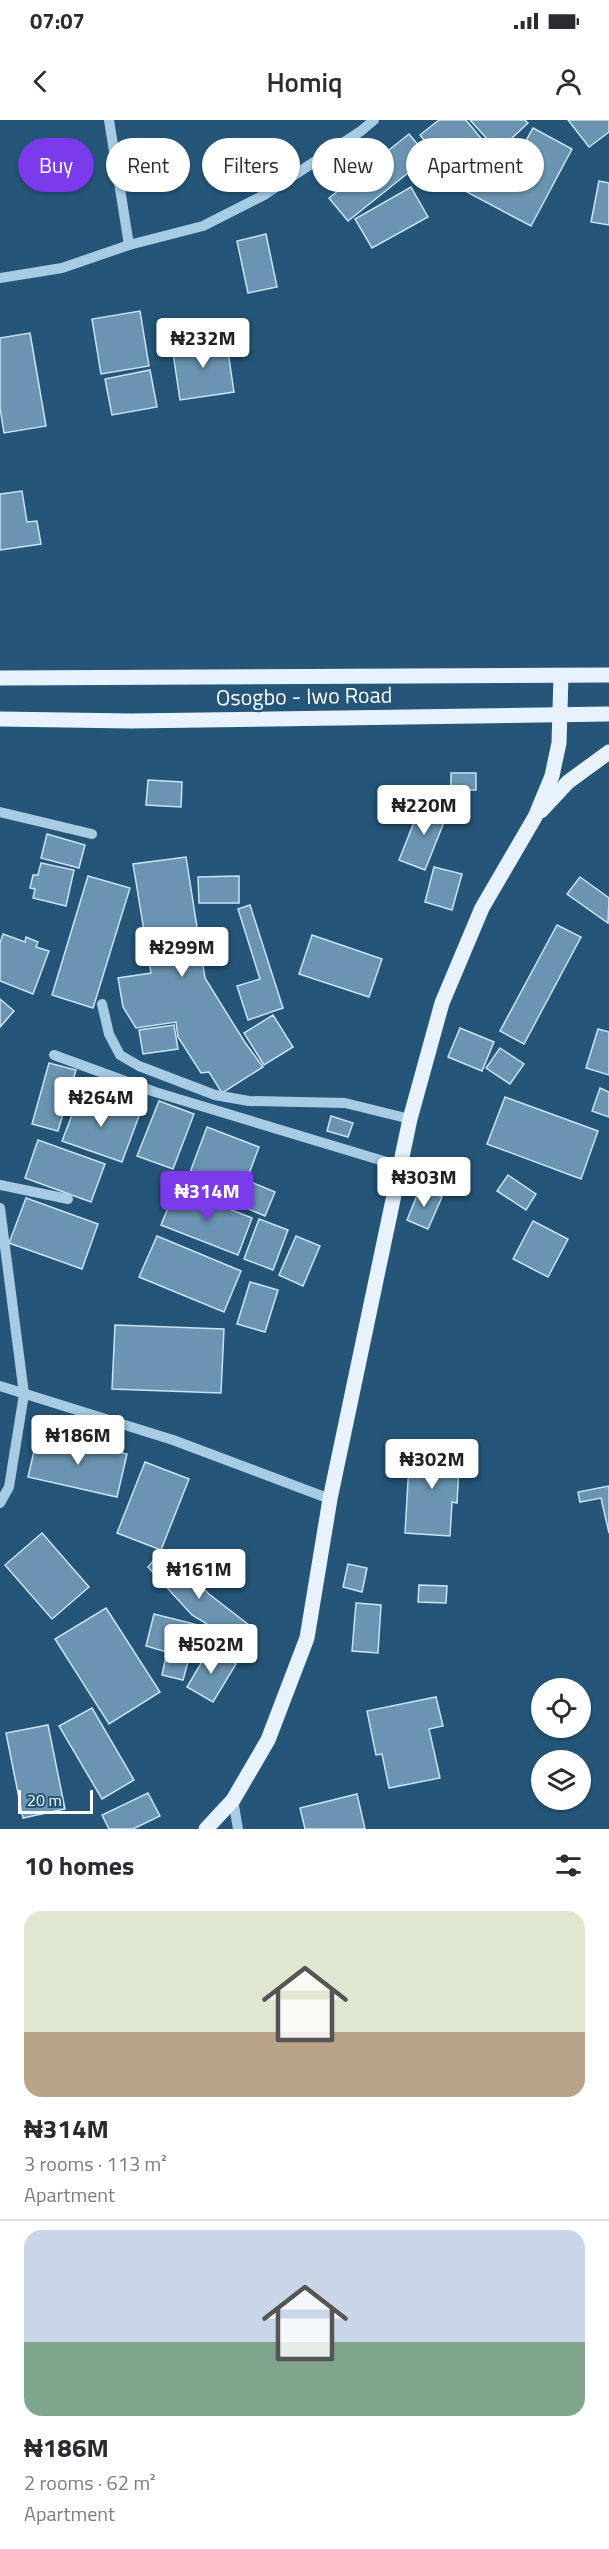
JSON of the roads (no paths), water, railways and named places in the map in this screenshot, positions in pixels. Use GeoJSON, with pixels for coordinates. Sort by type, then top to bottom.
{"type":"FeatureCollection","features":[{"type":"Feature","properties":{"kind":"main road","name":"Osogbo - Iwo Road"},"geometry":{"type":"LineString","coordinates":[[0,678],[609,675]]}},
{"type":"Feature","properties":{"kind":"main road"},"geometry":{"type":"LineString","coordinates":[[206,1829],[233,1800],[268,1740],[307,1638],[330,1499],[410,1119],[442,1003],[482,908],[535,817],[552,776],[559,743],[561,676]]}},
{"type":"Feature","properties":{"kind":"main road","name":"Osogbo - Iwo Road"},"geometry":{"type":"LineString","coordinates":[[0,719],[131,722],[609,714]]}},
{"type":"Feature","properties":{"kind":"main road"},"geometry":{"type":"LineString","coordinates":[[535,817],[568,782],[609,752]]}},
{"type":"Feature","properties":{"kind":"street"},"geometry":{"type":"LineString","coordinates":[[109,120],[129,245]]}},
{"type":"Feature","properties":{"kind":"street"},"geometry":{"type":"LineString","coordinates":[[0,278],[62,268],[129,245],[203,226],[264,195],[374,120]]}},
{"type":"Feature","properties":{"kind":"street"},"geometry":{"type":"LineString","coordinates":[[0,812],[92,834]]}},
{"type":"Feature","properties":{"kind":"street"},"geometry":{"type":"LineString","coordinates":[[102,1004],[109,1034],[120,1054],[139,1066],[215,1095],[249,1101],[345,1103],[410,1119]]}},
{"type":"Feature","properties":{"kind":"street"},"geometry":{"type":"LineString","coordinates":[[54,1055],[155,1092],[400,1166]]}},
{"type":"Feature","properties":{"kind":"street"},"geometry":{"type":"LineString","coordinates":[[0,1185],[68,1199]]}},
{"type":"Feature","properties":{"kind":"street"},"geometry":{"type":"LineString","coordinates":[[0,1208],[24,1394],[9,1487],[0,1503]]}},
{"type":"Feature","properties":{"kind":"street"},"geometry":{"type":"LineString","coordinates":[[0,1386],[173,1440],[330,1499]]}},
{"type":"Feature","properties":{"kind":"street"},"geometry":{"type":"LineString","coordinates":[[233,1800],[238,1829]]}}]}
